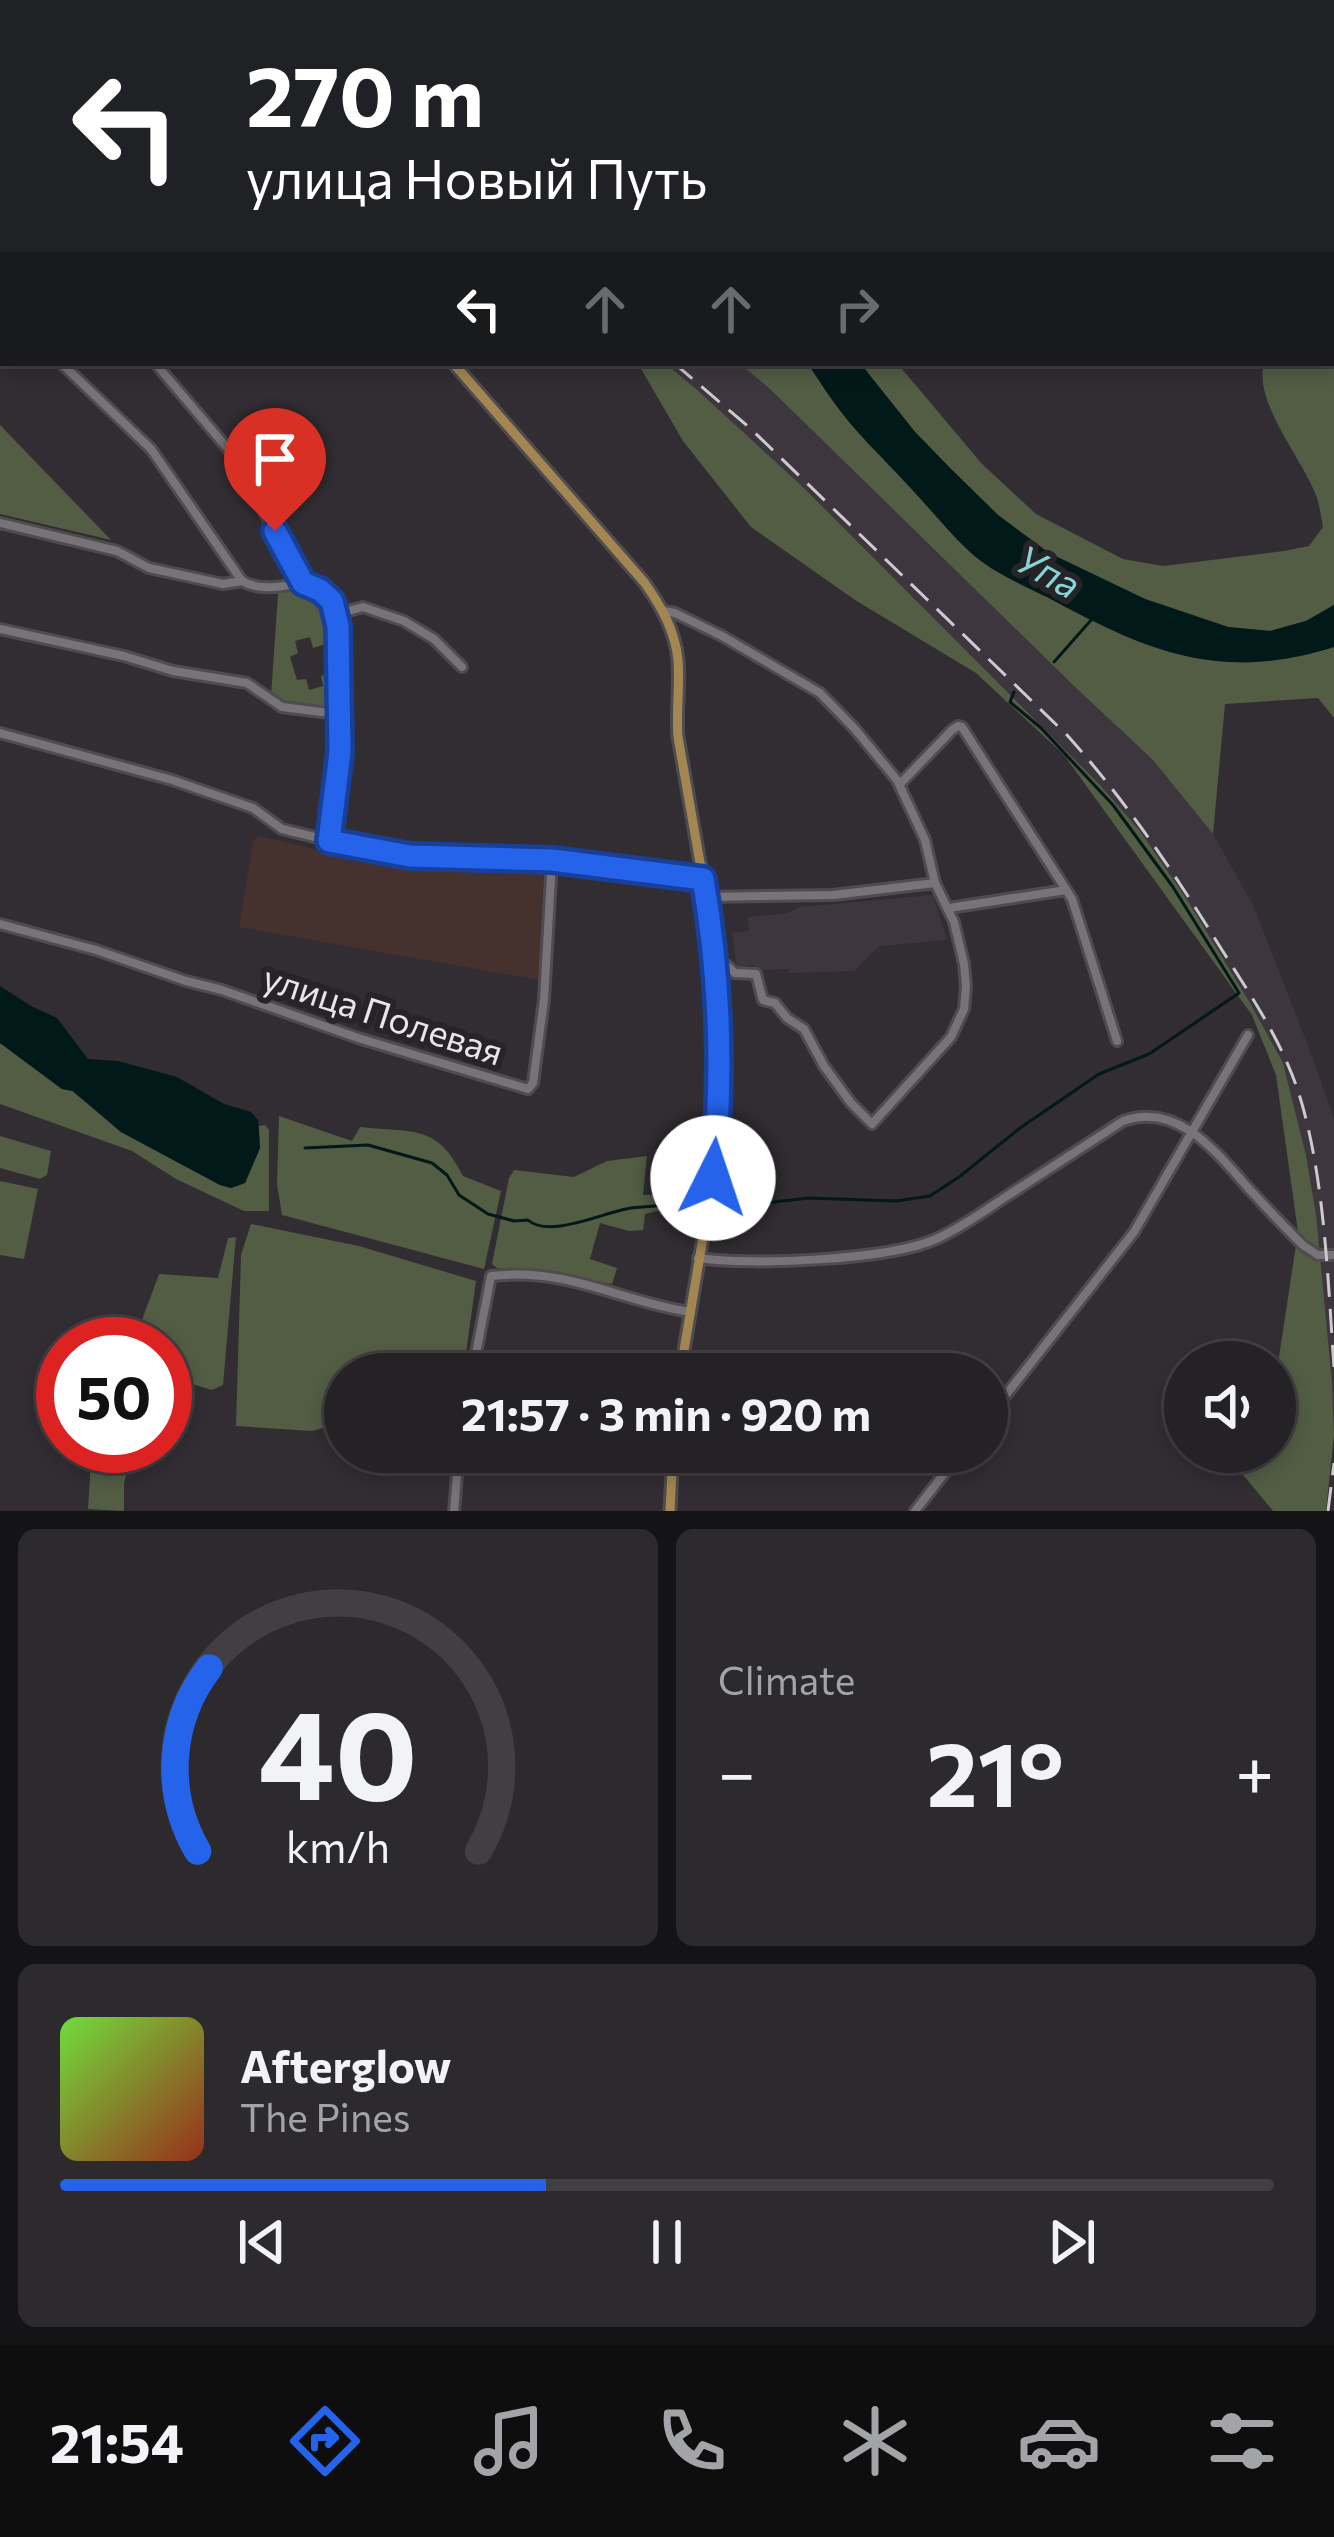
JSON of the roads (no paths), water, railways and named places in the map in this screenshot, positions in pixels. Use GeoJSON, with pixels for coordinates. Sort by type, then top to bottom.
{"type":"FeatureCollection","features":[{"type":"Feature","properties":{"kind":"main road"},"geometry":{"type":"LineString","coordinates":[[456,366],[644,582],[673,634],[678,657],[678,737],[706,897],[718,1044],[713,1178],[683,1353]]}},
{"type":"Feature","properties":{"kind":"main road"},"geometry":{"type":"LineString","coordinates":[[670,1511],[672,1473]]}},
{"type":"Feature","properties":{"kind":"street"},"geometry":{"type":"LineString","coordinates":[[65,366],[151,449],[242,580],[267,587],[303,583],[332,601],[337,614],[340,752],[329,841]]}},
{"type":"Feature","properties":{"kind":"street"},"geometry":{"type":"LineString","coordinates":[[158,366],[234,455],[303,583]]}},
{"type":"Feature","properties":{"kind":"street"},"geometry":{"type":"LineString","coordinates":[[0,523],[117,551],[149,568],[223,584],[242,580]]}},
{"type":"Feature","properties":{"kind":"street"},"geometry":{"type":"LineString","coordinates":[[337,614],[363,607],[404,621],[434,639],[462,667]]}},
{"type":"Feature","properties":{"kind":"street"},"geometry":{"type":"LineString","coordinates":[[664,611],[689,620],[820,693],[900,784],[926,840],[935,883],[954,922],[966,979],[964,1009],[951,1037],[872,1124],[829,1073],[804,1029],[777,1004],[763,1000],[755,973],[735,974],[726,965],[713,966]]}},
{"type":"Feature","properties":{"kind":"street"},"geometry":{"type":"LineString","coordinates":[[673,634],[689,620]]}},
{"type":"Feature","properties":{"kind":"street"},"geometry":{"type":"LineString","coordinates":[[0,629],[173,671],[248,683],[282,707],[338,714]]}},
{"type":"Feature","properties":{"kind":"street"},"geometry":{"type":"LineString","coordinates":[[900,784],[958,726],[962,728],[1075,904],[1117,1041]]}},
{"type":"Feature","properties":{"kind":"street"},"geometry":{"type":"LineString","coordinates":[[0,733],[172,780],[253,808],[282,829],[329,841],[410,856],[552,860],[703,879]]}},
{"type":"Feature","properties":{"kind":"street","name":"улица Полевая"},"geometry":{"type":"LineString","coordinates":[[0,924],[96,950],[526,1089],[533,1083],[544,1000],[552,860]]}},
{"type":"Feature","properties":{"kind":"street"},"geometry":{"type":"LineString","coordinates":[[706,897],[833,895],[935,883]]}},
{"type":"Feature","properties":{"kind":"street"},"geometry":{"type":"LineString","coordinates":[[948,908],[1066,890]]}},
{"type":"Feature","properties":{"kind":"street"},"geometry":{"type":"LineString","coordinates":[[1008,1392],[1134,1232],[1248,1035]]}},
{"type":"Feature","properties":{"kind":"street"},"geometry":{"type":"LineString","coordinates":[[698,1258],[733,1262],[814,1258],[917,1245],[970,1220],[1127,1119],[1155,1118],[1192,1131],[1212,1146],[1304,1246],[1318,1255],[1334,1256]]}},
{"type":"Feature","properties":{"kind":"street"},"geometry":{"type":"LineString","coordinates":[[476,1353],[491,1276],[558,1277],[690,1312]]}},
{"type":"Feature","properties":{"kind":"street"},"geometry":{"type":"LineString","coordinates":[[454,1511],[457,1473]]}},
{"type":"Feature","properties":{"kind":"street"},"geometry":{"type":"LineString","coordinates":[[915,1511],[945,1473]]}},
{"type":"Feature","properties":{"kind":"water","name":"Упа"},"geometry":{"type":"Polygon","coordinates":[[[809,366],[862,366],[951,469],[998,515],[1049,553],[1145,599],[1228,627],[1270,631],[1306,621],[1334,605],[1334,647],[1255,662],[1219,661],[1185,656],[1118,633],[976,558],[830,396],[809,366]]]}},
{"type":"Feature","properties":{"kind":"water"},"geometry":{"type":"Polygon","coordinates":[[[0,986],[57,1018],[88,1059],[118,1061],[177,1077],[224,1104],[251,1112],[258,1120],[260,1148],[245,1183],[231,1188],[220,1185],[121,1132],[73,1091],[62,1089],[0,1043],[0,986]]]}},
{"type":"Feature","properties":{"kind":"waterway"},"geometry":{"type":"LineString","coordinates":[[1054,662],[1092,619]]}},
{"type":"Feature","properties":{"kind":"waterway"},"geometry":{"type":"LineString","coordinates":[[729,1207],[809,1198],[896,1201],[930,1196],[1099,1074],[1149,1054],[1239,993],[1173,887],[1113,805],[1010,702],[1014,692]]}},
{"type":"Feature","properties":{"kind":"waterway"},"geometry":{"type":"LineString","coordinates":[[305,1148],[368,1145],[432,1163],[447,1175],[459,1195],[488,1214],[549,1227],[631,1208],[690,1204]]}},
{"type":"Feature","properties":{"kind":"railway"},"geometry":{"type":"LineString","coordinates":[[678,366],[751,429],[1067,735],[1130,812],[1186,894],[1268,1024],[1302,1104],[1321,1201],[1334,1367]]}},
{"type":"Feature","properties":{"kind":"railway"},"geometry":{"type":"LineString","coordinates":[[1328,1511],[1334,1463]]}}]}
